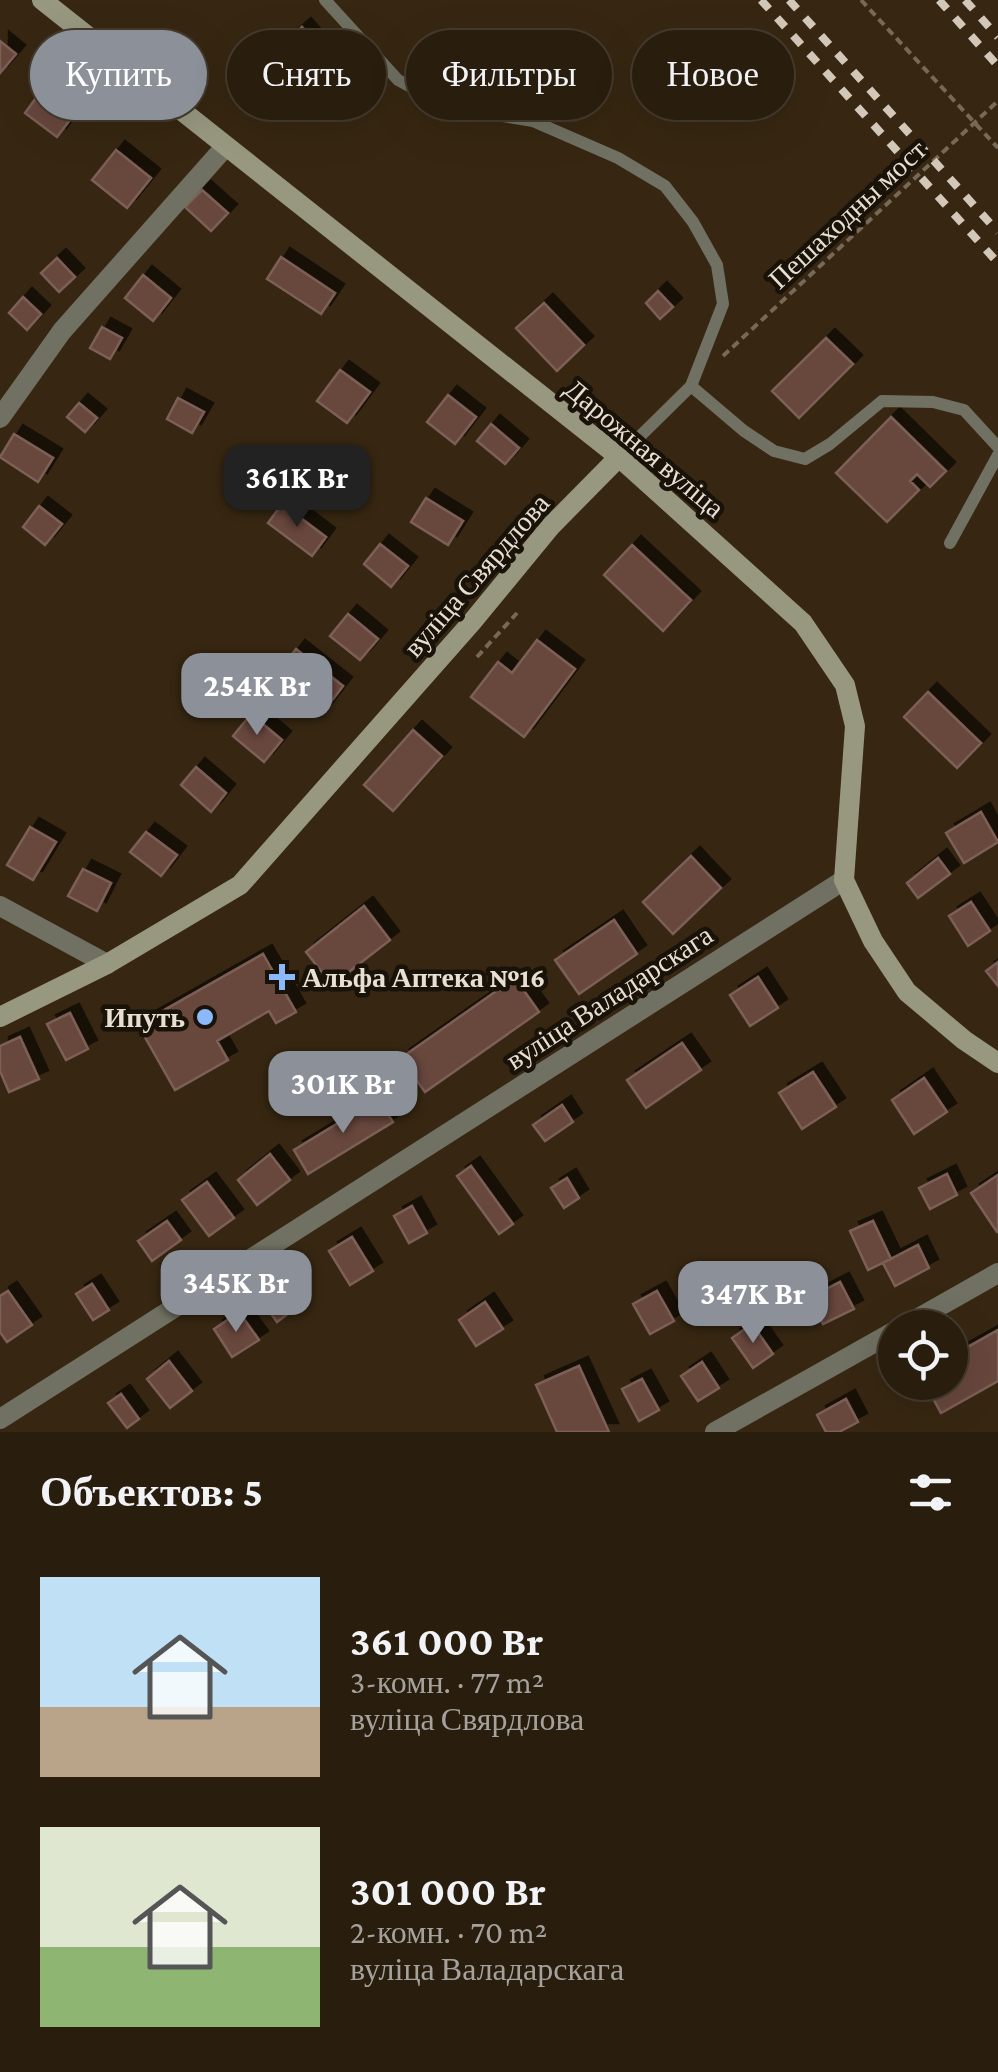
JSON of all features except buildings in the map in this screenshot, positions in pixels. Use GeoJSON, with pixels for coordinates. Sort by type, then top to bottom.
{"type":"FeatureCollection","features":[{"type":"Feature","properties":{"kind":"street","name":"Дарожная вуліца"},"geometry":{"type":"LineString","coordinates":[[42,0],[619,458],[803,623],[845,685],[855,726],[844,880],[872,941],[907,992],[964,1040],[998,1062]]}},
{"type":"Feature","properties":{"kind":"street"},"geometry":{"type":"LineString","coordinates":[[0,418],[62,331],[225,148]]}},
{"type":"Feature","properties":{"kind":"street","name":"вуліца Свярдлова"},"geometry":{"type":"LineString","coordinates":[[0,1017],[107,964],[240,885],[459,637],[551,526],[619,458]]}},
{"type":"Feature","properties":{"kind":"street","name":"вуліца Валадарскага"},"geometry":{"type":"LineString","coordinates":[[0,1420],[844,880]]}},
{"type":"Feature","properties":{"kind":"street"},"geometry":{"type":"LineString","coordinates":[[0,906],[107,964]]}},
{"type":"Feature","properties":{"kind":"street"},"geometry":{"type":"LineString","coordinates":[[932,1310],[998,1273]]}},
{"type":"Feature","properties":{"kind":"street"},"geometry":{"type":"LineString","coordinates":[[716,1432],[878,1340]]}},
{"type":"Feature","properties":{"kind":"lane"},"geometry":{"type":"LineString","coordinates":[[325,0],[398,80],[448,107],[533,122],[618,158],[665,186],[693,222],[718,264],[723,304],[691,386],[619,458]]}},
{"type":"Feature","properties":{"kind":"lane"},"geometry":{"type":"LineString","coordinates":[[691,386],[774,451],[805,459],[830,444],[882,401],[933,402],[964,410],[998,447]]}},
{"type":"Feature","properties":{"kind":"lane"},"geometry":{"type":"LineString","coordinates":[[950,544],[998,456]]}},
{"type":"Feature","properties":{"kind":"path"},"geometry":{"type":"LineString","coordinates":[[860,0],[998,148]]}},
{"type":"Feature","properties":{"kind":"path","name":"Пешаходны мост"},"geometry":{"type":"LineString","coordinates":[[691,386],[998,101]]}},
{"type":"Feature","properties":{"kind":"path"},"geometry":{"type":"LineString","coordinates":[[477,657],[517,613]]}},
{"type":"Feature","properties":{"kind":"railway"},"geometry":{"type":"LineString","coordinates":[[761,0],[998,263]]}},
{"type":"Feature","properties":{"kind":"railway"},"geometry":{"type":"LineString","coordinates":[[789,0],[998,232]]}},
{"type":"Feature","properties":{"kind":"railway"},"geometry":{"type":"LineString","coordinates":[[939,0],[998,66]]}},
{"type":"Feature","properties":{"kind":"railway"},"geometry":{"type":"LineString","coordinates":[[965,0],[998,37]]}},
{"type":"Feature","properties":{"kind":"place","name":"Альфа Аптека №16"},"geometry":{"type":"Point","coordinates":[282,977]}},
{"type":"Feature","properties":{"kind":"place","name":"Ипуть"},"geometry":{"type":"Point","coordinates":[205,1017]}}]}
